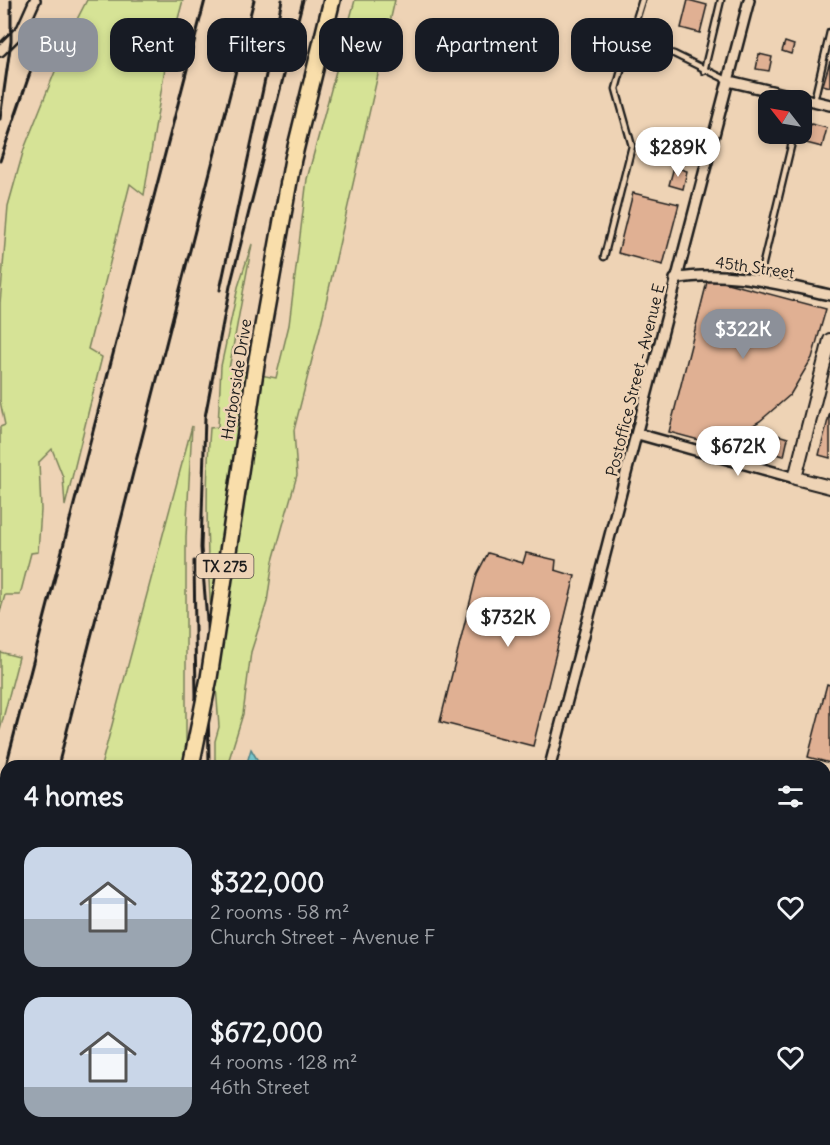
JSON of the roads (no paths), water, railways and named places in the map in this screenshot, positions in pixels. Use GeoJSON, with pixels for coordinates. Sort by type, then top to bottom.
{"type":"FeatureCollection","features":[{"type":"Feature","properties":{"kind":"main road","name":"Harborside Drive"},"geometry":{"type":"LineString","coordinates":[[192,760],[209,678],[256,365],[293,159],[332,0]]}},
{"type":"Feature","properties":{"kind":"street"},"geometry":{"type":"LineString","coordinates":[[0,51],[22,28],[35,0]]}},
{"type":"Feature","properties":{"kind":"street","name":"Postoffice Street - Avenue E"},"geometry":{"type":"LineString","coordinates":[[552,760],[749,0]]}},
{"type":"Feature","properties":{"kind":"street"},"geometry":{"type":"LineString","coordinates":[[729,81],[762,90]]}},
{"type":"Feature","properties":{"kind":"street"},"geometry":{"type":"LineString","coordinates":[[814,101],[830,105]]}},
{"type":"Feature","properties":{"kind":"street","name":"45th Street"},"geometry":{"type":"LineString","coordinates":[[675,279],[723,274],[830,295]]}},
{"type":"Feature","properties":{"kind":"street"},"geometry":{"type":"LineString","coordinates":[[795,478],[830,340]]}},
{"type":"Feature","properties":{"kind":"street"},"geometry":{"type":"LineString","coordinates":[[638,434],[830,487]]}},
{"type":"Feature","properties":{"kind":"lane"},"geometry":{"type":"LineString","coordinates":[[636,18],[642,0]]}},
{"type":"Feature","properties":{"kind":"lane"},"geometry":{"type":"LineString","coordinates":[[704,71],[721,0]]}},
{"type":"Feature","properties":{"kind":"lane"},"geometry":{"type":"LineString","coordinates":[[814,101],[830,32]]}},
{"type":"Feature","properties":{"kind":"lane"},"geometry":{"type":"LineString","coordinates":[[673,54],[704,71],[729,81]]}},
{"type":"Feature","properties":{"kind":"lane"},"geometry":{"type":"LineString","coordinates":[[604,257],[632,146],[616,89],[621,72]]}},
{"type":"Feature","properties":{"kind":"lane"},"geometry":{"type":"LineString","coordinates":[[759,280],[792,144]]}},
{"type":"Feature","properties":{"kind":"water"},"geometry":{"type":"Polygon","coordinates":[[[251,749],[257,760],[248,760],[251,749]]]}},
{"type":"Feature","properties":{"kind":"railway"},"geometry":{"type":"LineString","coordinates":[[0,119],[11,41],[11,0]]}},
{"type":"Feature","properties":{"kind":"railway"},"geometry":{"type":"LineString","coordinates":[[8,760],[205,0]]}},
{"type":"Feature","properties":{"kind":"railway"},"geometry":{"type":"LineString","coordinates":[[60,760],[254,0]]}},
{"type":"Feature","properties":{"kind":"railway"},"geometry":{"type":"LineString","coordinates":[[220,290],[282,0]]}},
{"type":"Feature","properties":{"kind":"railway"},"geometry":{"type":"LineString","coordinates":[[209,760],[207,620],[201,548],[205,417],[230,286],[303,0]]}},
{"type":"Feature","properties":{"kind":"railway"},"geometry":{"type":"LineString","coordinates":[[0,161],[30,72]]}},
{"type":"Feature","properties":{"kind":"railway"},"geometry":{"type":"LineString","coordinates":[[194,561],[197,760]]}}]}
